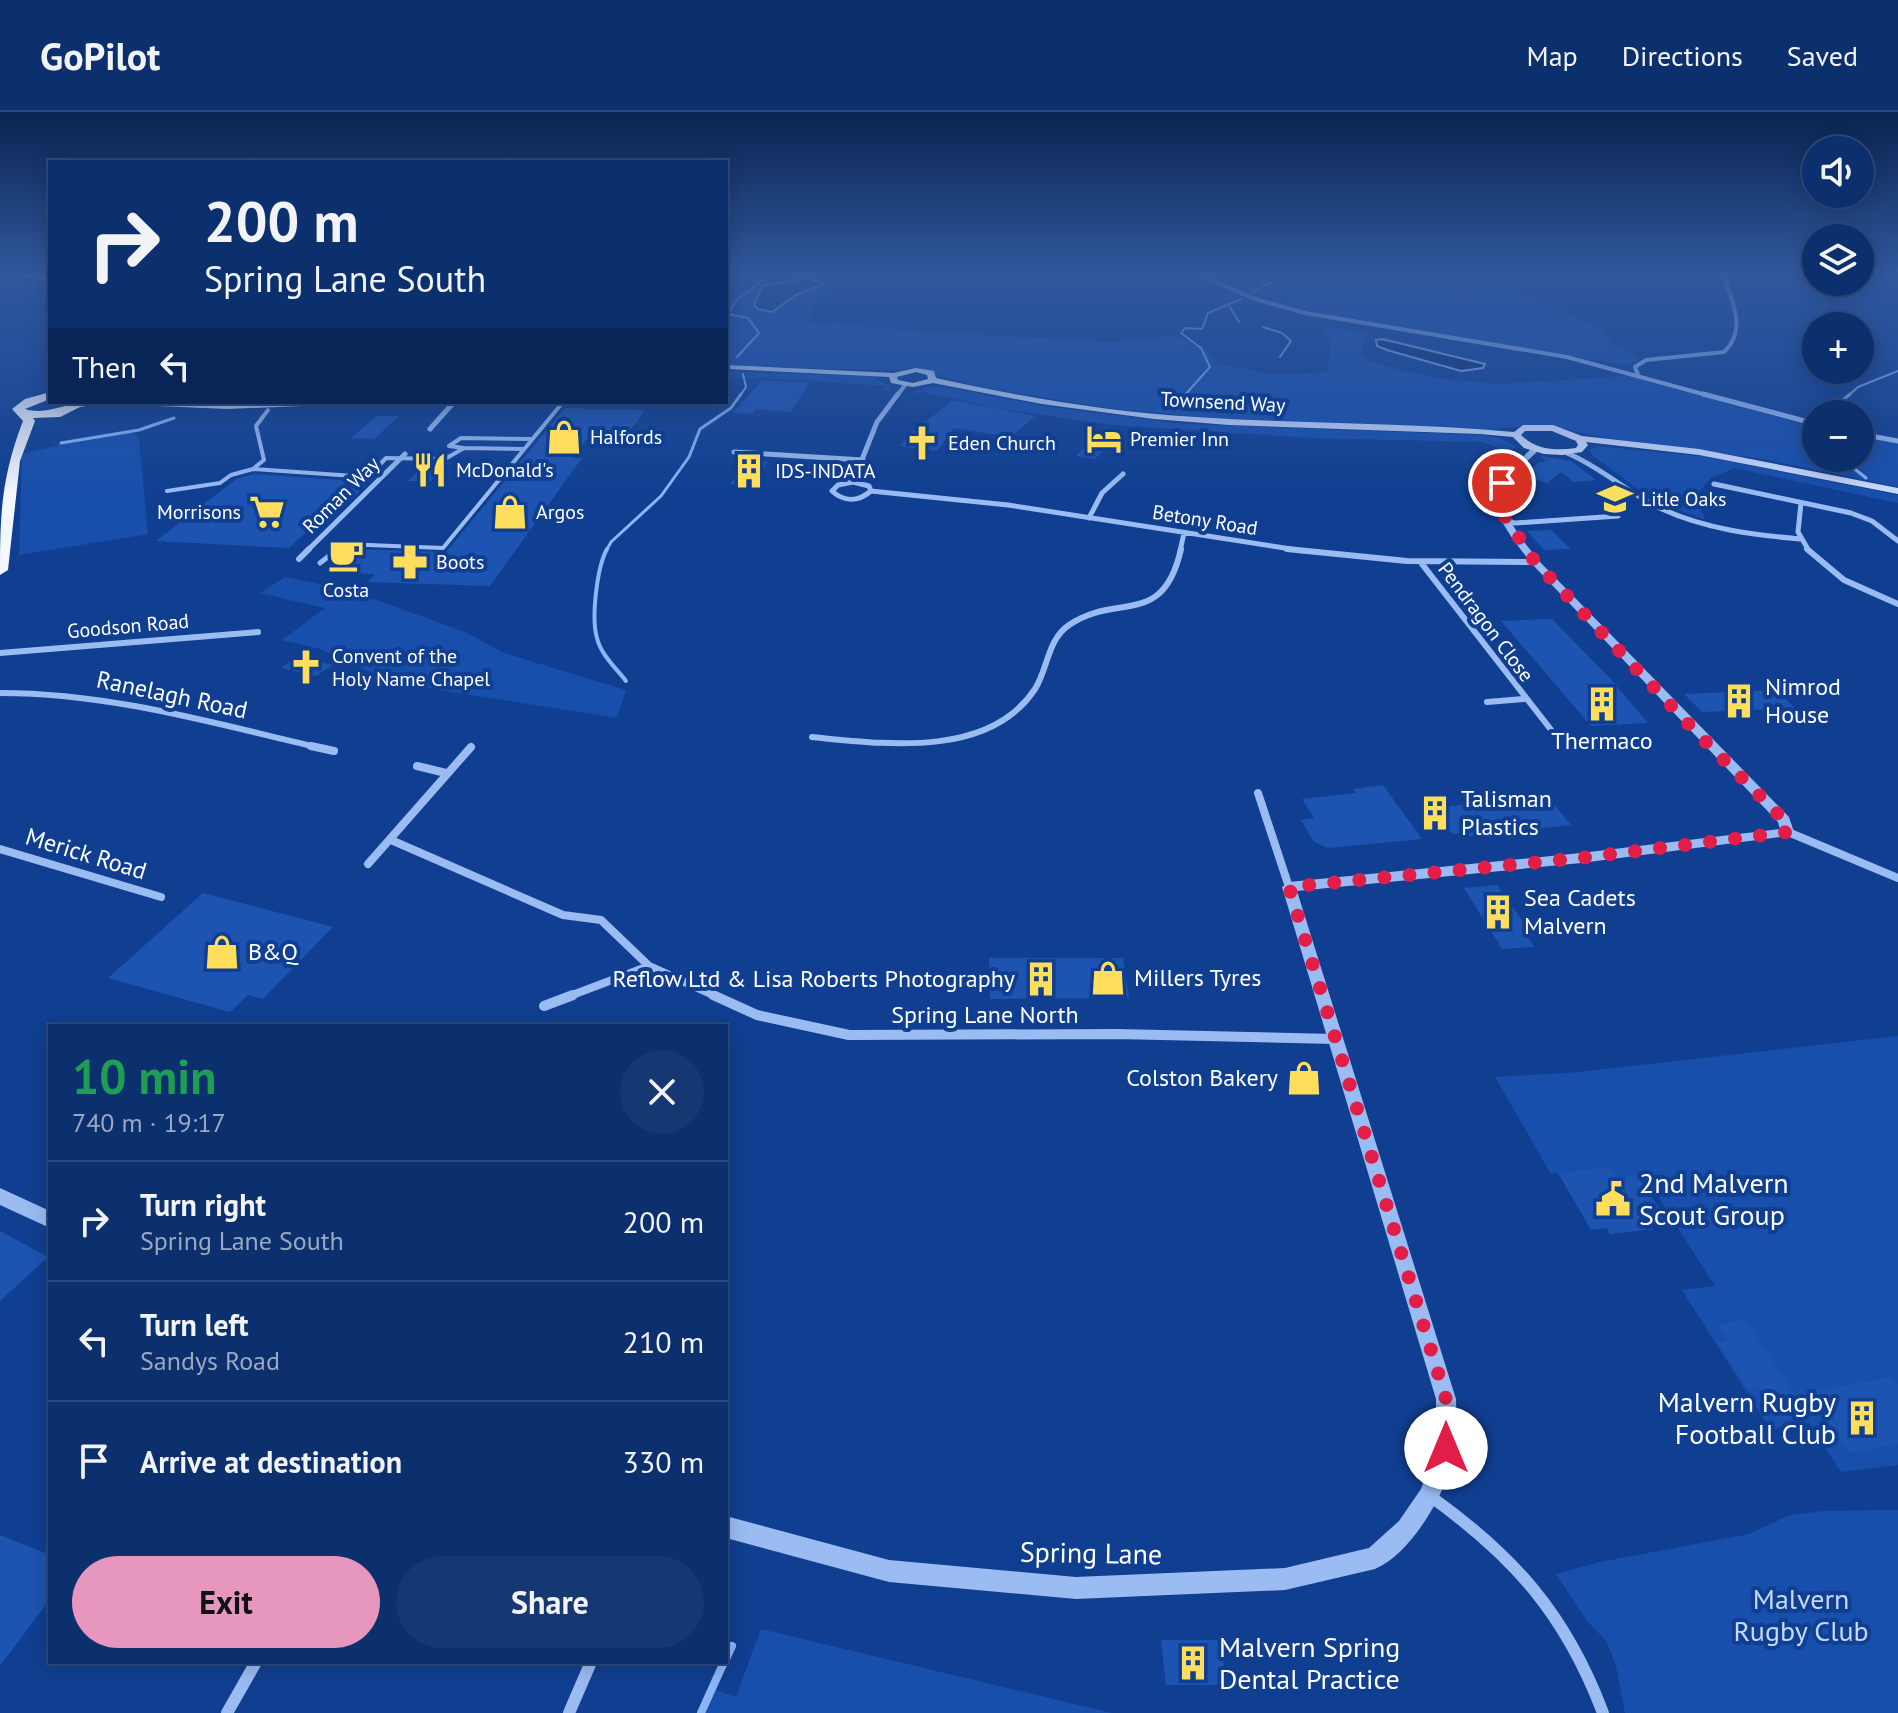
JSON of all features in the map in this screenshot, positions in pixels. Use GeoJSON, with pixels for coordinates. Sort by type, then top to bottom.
{"type":"FeatureCollection","features":[{"type":"Feature","properties":{"kind":"highway"},"geometry":{"type":"LineString","coordinates":[[48,396],[21,405],[19,413],[56,414]]}},
{"type":"Feature","properties":{"kind":"highway"},"geometry":{"type":"LineString","coordinates":[[22,437],[56,414],[81,404]]}},
{"type":"Feature","properties":{"kind":"highway"},"geometry":{"type":"LineString","coordinates":[[0,570],[14,461],[29,421],[25,415]]}},
{"type":"Feature","properties":{"kind":"main road","name":"Townsend Way"},"geometry":{"type":"LineString","coordinates":[[728,367],[893,375],[906,370],[924,371],[931,373],[932,380]]}},
{"type":"Feature","properties":{"kind":"main road"},"geometry":{"type":"LineString","coordinates":[[893,375],[894,381],[905,385]]}},
{"type":"Feature","properties":{"kind":"main road","name":"Townsend Way"},"geometry":{"type":"LineString","coordinates":[[905,385],[932,380],[1021,398],[1142,416],[1228,422],[1410,427],[1516,435],[1525,445],[1536,449],[1567,453],[1579,444]]}},
{"type":"Feature","properties":{"kind":"main road"},"geometry":{"type":"LineString","coordinates":[[180,404],[278,404]]}},
{"type":"Feature","properties":{"kind":"main road","name":"Townsend Way"},"geometry":{"type":"LineString","coordinates":[[1516,435],[1523,428],[1542,427],[1564,431],[1579,444],[1743,459],[1898,491]]}},
{"type":"Feature","properties":{"kind":"street"},"geometry":{"type":"LineString","coordinates":[[1506,347],[1567,357],[1802,420]]}},
{"type":"Feature","properties":{"kind":"street"},"geometry":{"type":"LineString","coordinates":[[1618,370],[1635,367],[1646,360],[1724,352],[1732,347]]}},
{"type":"Feature","properties":{"kind":"street"},"geometry":{"type":"LineString","coordinates":[[1635,367],[1638,375]]}},
{"type":"Feature","properties":{"kind":"street"},"geometry":{"type":"LineString","coordinates":[[853,482],[877,422],[905,385]]}},
{"type":"Feature","properties":{"kind":"street"},"geometry":{"type":"LineString","coordinates":[[430,429],[452,404]]}},
{"type":"Feature","properties":{"kind":"street"},"geometry":{"type":"LineString","coordinates":[[320,563],[344,544],[443,548],[561,404]]}},
{"type":"Feature","properties":{"kind":"street"},"geometry":{"type":"LineString","coordinates":[[253,469],[264,460],[256,426],[268,410]]}},
{"type":"Feature","properties":{"kind":"street"},"geometry":{"type":"LineString","coordinates":[[1874,437],[1898,441]]}},
{"type":"Feature","properties":{"kind":"street"},"geometry":{"type":"LineString","coordinates":[[523,449],[449,446],[461,438],[531,439]]}},
{"type":"Feature","properties":{"kind":"street"},"geometry":{"type":"LineString","coordinates":[[1579,444],[1586,460]]}},
{"type":"Feature","properties":{"kind":"street"},"geometry":{"type":"LineString","coordinates":[[167,491],[220,483],[231,475],[253,469],[368,477],[386,458],[445,459],[464,448]]}},
{"type":"Feature","properties":{"kind":"street"},"geometry":{"type":"LineString","coordinates":[[1536,449],[1509,472],[1500,489],[1500,503],[1506,520],[1535,562],[1784,820],[1788,832]]}},
{"type":"Feature","properties":{"kind":"street"},"geometry":{"type":"LineString","coordinates":[[734,452],[863,460]]}},
{"type":"Feature","properties":{"kind":"street"},"geometry":{"type":"LineString","coordinates":[[1567,453],[1586,460],[1646,501],[1669,511],[1711,525],[1800,539],[1845,581],[1898,604]]}},
{"type":"Feature","properties":{"kind":"street","name":"Roman Way"},"geometry":{"type":"LineString","coordinates":[[299,559],[402,456]]}},
{"type":"Feature","properties":{"kind":"street"},"geometry":{"type":"LineString","coordinates":[[1089,518],[1102,493],[1123,474]]}},
{"type":"Feature","properties":{"kind":"street"},"geometry":{"type":"LineString","coordinates":[[853,482],[862,483],[871,491],[863,498],[854,499],[834,495],[833,488],[853,482]]}},
{"type":"Feature","properties":{"kind":"street"},"geometry":{"type":"LineString","coordinates":[[1714,484],[1731,484],[1857,515],[1898,541]]}},
{"type":"Feature","properties":{"kind":"street","name":"Betony Road"},"geometry":{"type":"LineString","coordinates":[[871,491],[982,501],[1284,550],[1422,564],[1535,562]]}},
{"type":"Feature","properties":{"kind":"street"},"geometry":{"type":"LineString","coordinates":[[1800,539],[1801,503]]}},
{"type":"Feature","properties":{"kind":"street"},"geometry":{"type":"LineString","coordinates":[[1506,520],[1515,523],[1618,516]]}},
{"type":"Feature","properties":{"kind":"street"},"geometry":{"type":"LineString","coordinates":[[812,737],[912,744],[963,736],[1006,717],[1023,705],[1035,689],[1055,641],[1065,628],[1082,618],[1144,601],[1169,584],[1184,533]]}},
{"type":"Feature","properties":{"kind":"street","name":"Pendragon Close"},"geometry":{"type":"LineString","coordinates":[[1422,564],[1524,699],[1559,740]]}},
{"type":"Feature","properties":{"kind":"street","name":"Goodson Road"},"geometry":{"type":"LineString","coordinates":[[0,653],[258,632]]}},
{"type":"Feature","properties":{"kind":"street","name":"Ranelagh Road"},"geometry":{"type":"LineString","coordinates":[[0,693],[43,691],[87,695],[334,751]]}},
{"type":"Feature","properties":{"kind":"street","name":"Pendragon Close"},"geometry":{"type":"LineString","coordinates":[[1487,702],[1524,699]]}},
{"type":"Feature","properties":{"kind":"street"},"geometry":{"type":"LineString","coordinates":[[368,864],[471,747]]}},
{"type":"Feature","properties":{"kind":"street"},"geometry":{"type":"LineString","coordinates":[[417,766],[446,773]]}},
{"type":"Feature","properties":{"kind":"street","name":"Spring Lane"},"geometry":{"type":"LineString","coordinates":[[728,1528],[889,1571],[1076,1588],[1285,1579],[1375,1558],[1407,1529],[1429,1495],[1446,1448],[1446,1399],[1258,793]]}},
{"type":"Feature","properties":{"kind":"street"},"geometry":{"type":"LineString","coordinates":[[1289,887],[1581,858],[1788,832],[1898,878]]}},
{"type":"Feature","properties":{"kind":"street","name":"Spring Lane North"},"geometry":{"type":"LineString","coordinates":[[391,840],[563,915],[601,920],[649,966],[757,1015],[849,1035],[1117,1034],[1335,1039]]}},
{"type":"Feature","properties":{"kind":"street","name":"Merick Road"},"geometry":{"type":"LineString","coordinates":[[0,849],[161,897]]}},
{"type":"Feature","properties":{"kind":"street"},"geometry":{"type":"LineString","coordinates":[[544,1006],[649,966]]}},
{"type":"Feature","properties":{"kind":"street"},"geometry":{"type":"LineString","coordinates":[[0,1196],[48,1219]]}},
{"type":"Feature","properties":{"kind":"street"},"geometry":{"type":"LineString","coordinates":[[1429,1495],[1470,1523],[1505,1555],[1552,1607],[1588,1668],[1603,1713]]}},
{"type":"Feature","properties":{"kind":"street"},"geometry":{"type":"LineString","coordinates":[[227,1713],[255,1664]]}},
{"type":"Feature","properties":{"kind":"street"},"geometry":{"type":"LineString","coordinates":[[569,1713],[590,1664]]}},
{"type":"Feature","properties":{"kind":"green space"},"geometry":{"type":"Polygon","coordinates":[[[728,347],[1196,347],[1205,349],[1218,363],[1272,375],[1327,372],[1331,347],[1362,347],[1360,352],[1370,361],[1437,378],[1497,384],[1627,376],[1802,424],[1802,467],[1764,459],[1609,439],[1551,426],[1529,425],[1490,430],[1209,418],[1108,408],[976,386],[916,368],[881,370],[728,365],[728,347]]]}},
{"type":"Feature","properties":{"kind":"green space"},"geometry":{"type":"Polygon","coordinates":[[[1513,347],[1618,347],[1641,358],[1627,365],[1513,347]]]}},
{"type":"Feature","properties":{"kind":"green space"},"geometry":{"type":"Polygon","coordinates":[[[728,371],[873,377],[890,386],[889,391],[883,391],[885,386],[761,378],[728,379],[728,371]]]}},
{"type":"Feature","properties":{"kind":"green space"},"geometry":{"type":"Polygon","coordinates":[[[926,387],[944,387],[1042,406],[1184,424],[1481,435],[1499,438],[1516,446],[1511,453],[1482,442],[1311,438],[1111,425],[1002,409],[922,392],[910,394],[926,387]]]}},
{"type":"Feature","properties":{"kind":"green space"},"geometry":{"type":"Polygon","coordinates":[[[132,432],[139,438],[148,534],[19,555],[22,454],[132,432]]]}},
{"type":"Feature","properties":{"kind":"green space"},"geometry":{"type":"Polygon","coordinates":[[[1874,439],[1898,443],[1898,487],[1826,472],[1874,472],[1874,439]]]}},
{"type":"Feature","properties":{"kind":"green space"},"geometry":{"type":"Polygon","coordinates":[[[1596,446],[1707,457],[1898,495],[1898,503],[1734,468],[1711,478],[1696,495],[1705,520],[1650,498],[1592,455],[1589,450],[1596,446]]]}},
{"type":"Feature","properties":{"kind":"green space"},"geometry":{"type":"Polygon","coordinates":[[[285,577],[349,590],[465,632],[504,653],[626,690],[617,718],[433,689],[369,672],[320,649],[282,640],[325,608],[260,593],[285,577]]]}},
{"type":"Feature","properties":{"kind":"green space"},"geometry":{"type":"Polygon","coordinates":[[[1898,1036],[1898,1465],[1841,1472],[1809,1423],[1770,1429],[1682,1290],[1715,1286],[1644,1175],[1617,1177],[1610,1166],[1551,1174],[1495,1077],[1579,1072],[1898,1036]]]}},
{"type":"Feature","properties":{"kind":"green space","name":"Malvern Rugby Club"},"geometry":{"type":"Polygon","coordinates":[[[1898,1510],[1898,1713],[1625,1713],[1616,1666],[1607,1642],[1587,1621],[1556,1574],[1600,1562],[1749,1534],[1790,1515],[1824,1511],[1898,1510]]]}},
{"type":"Feature","properties":{"kind":"green space"},"geometry":{"type":"Polygon","coordinates":[[[761,1629],[1112,1713],[705,1713],[715,1690],[736,1697],[761,1629]]]}},
{"type":"Feature","properties":{"kind":"shaded area"},"geometry":{"type":"Polygon","coordinates":[[[1379,347],[1414,347],[1485,364],[1483,368],[1461,371],[1379,347]]]}},
{"type":"Feature","properties":{"kind":"building"},"geometry":{"type":"Polygon","coordinates":[[[762,380],[810,383],[790,412],[756,409],[752,414],[733,413],[762,380]]]}},
{"type":"Feature","properties":{"kind":"building"},"geometry":{"type":"Polygon","coordinates":[[[953,400],[1035,416],[1011,437],[954,428],[937,451],[900,446],[910,434],[953,400]]]}},
{"type":"Feature","properties":{"kind":"building"},"geometry":{"type":"Polygon","coordinates":[[[565,408],[645,410],[629,432],[592,432],[573,458],[582,458],[490,586],[368,582],[375,574],[354,573],[360,566],[331,562],[346,549],[446,552],[565,408]]]}},
{"type":"Feature","properties":{"kind":"building"},"geometry":{"type":"Polygon","coordinates":[[[377,416],[399,416],[374,439],[351,438],[377,416]]]}},
{"type":"Feature","properties":{"kind":"building","name":"Premier Inn"},"geometry":{"type":"Polygon","coordinates":[[[1104,427],[1123,431],[1095,459],[1076,456],[1104,427]]]}},
{"type":"Feature","properties":{"kind":"building"},"geometry":{"type":"Polygon","coordinates":[[[1540,456],[1571,461],[1596,480],[1574,482],[1561,472],[1547,483],[1524,476],[1538,463],[1546,461],[1540,456]]]}},
{"type":"Feature","properties":{"kind":"building","name":"IDS-INDATA"},"geometry":{"type":"Polygon","coordinates":[[[748,458],[768,462],[751,486],[730,484],[748,458]]]}},
{"type":"Feature","properties":{"kind":"building","name":"McDonald's"},"geometry":{"type":"Polygon","coordinates":[[[449,462],[431,481],[408,481],[425,464],[449,462]]]}},
{"type":"Feature","properties":{"kind":"building","name":"Morrisons"},"geometry":{"type":"Polygon","coordinates":[[[254,474],[369,482],[327,524],[316,523],[289,548],[156,541],[236,479],[254,474]]]}},
{"type":"Feature","properties":{"kind":"building"},"geometry":{"type":"Polygon","coordinates":[[[1551,530],[1571,549],[1544,550],[1527,531],[1551,530]]]}},
{"type":"Feature","properties":{"kind":"building"},"geometry":{"type":"Polygon","coordinates":[[[1552,619],[1610,678],[1648,723],[1591,726],[1501,621],[1552,619]]]}},
{"type":"Feature","properties":{"kind":"building","name":"Convent of the Holy Name Chapel"},"geometry":{"type":"Polygon","coordinates":[[[296,657],[333,665],[316,676],[281,668],[296,657]]]}},
{"type":"Feature","properties":{"kind":"building","name":"Nimrod House"},"geometry":{"type":"Polygon","coordinates":[[[1776,690],[1795,708],[1702,712],[1684,694],[1776,690]]]}},
{"type":"Feature","properties":{"kind":"building"},"geometry":{"type":"Polygon","coordinates":[[[1383,785],[1422,839],[1328,848],[1314,842],[1301,820],[1314,818],[1302,799],[1356,793],[1353,789],[1383,785]]]}},
{"type":"Feature","properties":{"kind":"building"},"geometry":{"type":"Polygon","coordinates":[[[1546,795],[1571,825],[1466,837],[1462,833],[1452,834],[1433,808],[1546,795]]]}},
{"type":"Feature","properties":{"kind":"building","name":"Sea Cadets Malvern"},"geometry":{"type":"Polygon","coordinates":[[[1497,885],[1533,936],[1527,936],[1534,947],[1502,949],[1464,888],[1497,885]]]}},
{"type":"Feature","properties":{"kind":"building","name":"B&Q"},"geometry":{"type":"Polygon","coordinates":[[[203,893],[333,927],[263,999],[248,995],[230,1012],[108,978],[203,893]]]}},
{"type":"Feature","properties":{"kind":"building"},"geometry":{"type":"Polygon","coordinates":[[[989,958],[1123,958],[1129,998],[990,999],[989,958]]]}},
{"type":"Feature","properties":{"kind":"building","name":"2nd Malvern Scout Group"},"geometry":{"type":"Polygon","coordinates":[[[1610,1166],[1617,1177],[1637,1175],[1667,1220],[1649,1223],[1653,1229],[1610,1234],[1607,1228],[1591,1230],[1558,1173],[1610,1166]]]}},
{"type":"Feature","properties":{"kind":"building"},"geometry":{"type":"Polygon","coordinates":[[[0,1231],[48,1257],[0,1301],[0,1231]]]}},
{"type":"Feature","properties":{"kind":"building"},"geometry":{"type":"Polygon","coordinates":[[[1745,1320],[1795,1394],[1892,1377],[1898,1385],[1898,1444],[1849,1453],[1822,1413],[1779,1420],[1759,1388],[1749,1390],[1717,1342],[1728,1340],[1717,1325],[1745,1320]]]}},
{"type":"Feature","properties":{"kind":"building"},"geometry":{"type":"Polygon","coordinates":[[[0,1535],[48,1554],[48,1602],[0,1666],[0,1535]]]}},
{"type":"Feature","properties":{"kind":"building","name":"Malvern Spring Dental Practice"},"geometry":{"type":"Polygon","coordinates":[[[1161,1640],[1220,1640],[1227,1685],[1166,1685],[1161,1640]]]}},
{"type":"Feature","properties":{"kind":"waterway"},"geometry":{"type":"LineString","coordinates":[[737,357],[746,347]]}},
{"type":"Feature","properties":{"kind":"waterway"},"geometry":{"type":"LineString","coordinates":[[1184,396],[1210,367],[1199,347]]}},
{"type":"Feature","properties":{"kind":"waterway"},"geometry":{"type":"LineString","coordinates":[[1280,357],[1287,347]]}},
{"type":"Feature","properties":{"kind":"waterway"},"geometry":{"type":"LineString","coordinates":[[1848,396],[1858,387],[1898,371]]}},
{"type":"Feature","properties":{"kind":"waterway"},"geometry":{"type":"LineString","coordinates":[[740,396],[746,387],[743,374]]}},
{"type":"Feature","properties":{"kind":"waterway"},"geometry":{"type":"LineString","coordinates":[[606,551],[611,542],[661,496],[689,457],[700,429],[731,408],[741,394]]}},
{"type":"Feature","properties":{"kind":"waterway"},"geometry":{"type":"LineString","coordinates":[[1174,407],[1186,394]]}},
{"type":"Feature","properties":{"kind":"waterway"},"geometry":{"type":"LineString","coordinates":[[1843,400],[1850,394]]}},
{"type":"Feature","properties":{"kind":"waterway"},"geometry":{"type":"LineString","coordinates":[[61,443],[139,430],[174,418]]}},
{"type":"Feature","properties":{"kind":"waterway"},"geometry":{"type":"LineString","coordinates":[[1858,472],[1866,478]]}},
{"type":"Feature","properties":{"kind":"waterway"},"geometry":{"type":"LineString","coordinates":[[606,551],[598,580],[595,629],[602,650],[626,681]]}},
{"type":"Feature","properties":{"kind":"waterway"},"geometry":{"type":"LineString","coordinates":[[728,1655],[732,1646]]}},
{"type":"Feature","properties":{"kind":"waterway"},"geometry":{"type":"LineString","coordinates":[[701,1713],[723,1664]]}},
{"type":"Feature","properties":{"kind":"place","name":"Halfords"},"geometry":{"type":"Point","coordinates":[564,437]}},
{"type":"Feature","properties":{"kind":"place","name":"Premier Inn"},"geometry":{"type":"Point","coordinates":[1104,439]}},
{"type":"Feature","properties":{"kind":"place","name":"Eden Church"},"geometry":{"type":"Point","coordinates":[922,443]}},
{"type":"Feature","properties":{"kind":"place","name":"McDonald's"},"geometry":{"type":"Point","coordinates":[430,470]}},
{"type":"Feature","properties":{"kind":"place","name":"IDS-INDATA"},"geometry":{"type":"Point","coordinates":[749,471]}},
{"type":"Feature","properties":{"kind":"place","name":"Litle Oaks"},"geometry":{"type":"Point","coordinates":[1615,499]}},
{"type":"Feature","properties":{"kind":"place","name":"Morrisons"},"geometry":{"type":"Point","coordinates":[267,512]}},
{"type":"Feature","properties":{"kind":"place","name":"Argos"},"geometry":{"type":"Point","coordinates":[510,512]}},
{"type":"Feature","properties":{"kind":"place","name":"Costa"},"geometry":{"type":"Point","coordinates":[346,555]}},
{"type":"Feature","properties":{"kind":"place","name":"Boots"},"geometry":{"type":"Point","coordinates":[410,562]}},
{"type":"Feature","properties":{"kind":"place","name":"Convent of the Holy Name Chapel"},"geometry":{"type":"Point","coordinates":[306,667]}},
{"type":"Feature","properties":{"kind":"place","name":"Nimrod House"},"geometry":{"type":"Point","coordinates":[1739,701]}},
{"type":"Feature","properties":{"kind":"place","name":"Thermaco"},"geometry":{"type":"Point","coordinates":[1602,704]}},
{"type":"Feature","properties":{"kind":"place","name":"Talisman Plastics"},"geometry":{"type":"Point","coordinates":[1435,813]}},
{"type":"Feature","properties":{"kind":"place","name":"Sea Cadets Malvern"},"geometry":{"type":"Point","coordinates":[1498,912]}},
{"type":"Feature","properties":{"kind":"place","name":"B&Q"},"geometry":{"type":"Point","coordinates":[222,952]}},
{"type":"Feature","properties":{"kind":"place","name":"Millers Tyres"},"geometry":{"type":"Point","coordinates":[1108,978]}},
{"type":"Feature","properties":{"kind":"place","name":"Reflow Ltd & Lisa Roberts Photography"},"geometry":{"type":"Point","coordinates":[1041,979]}},
{"type":"Feature","properties":{"kind":"place","name":"Colston Bakery"},"geometry":{"type":"Point","coordinates":[1304,1078]}},
{"type":"Feature","properties":{"kind":"place","name":"2nd Malvern Scout Group"},"geometry":{"type":"Point","coordinates":[1613,1199]}},
{"type":"Feature","properties":{"kind":"place","name":"Malvern Rugby Football Club"},"geometry":{"type":"Point","coordinates":[1862,1418]}},
{"type":"Feature","properties":{"kind":"place","name":"Malvern Spring Dental Practice"},"geometry":{"type":"Point","coordinates":[1193,1663]}},
{"type":"Feature","properties":{"kind":"route"},"geometry":{"type":"LineString","coordinates":[[1446,1448],[1446,1399],[1289,887],[1581,858],[1788,832],[1784,820],[1535,562],[1516,538],[1504,515],[1500,503],[1502,483]]}}]}
